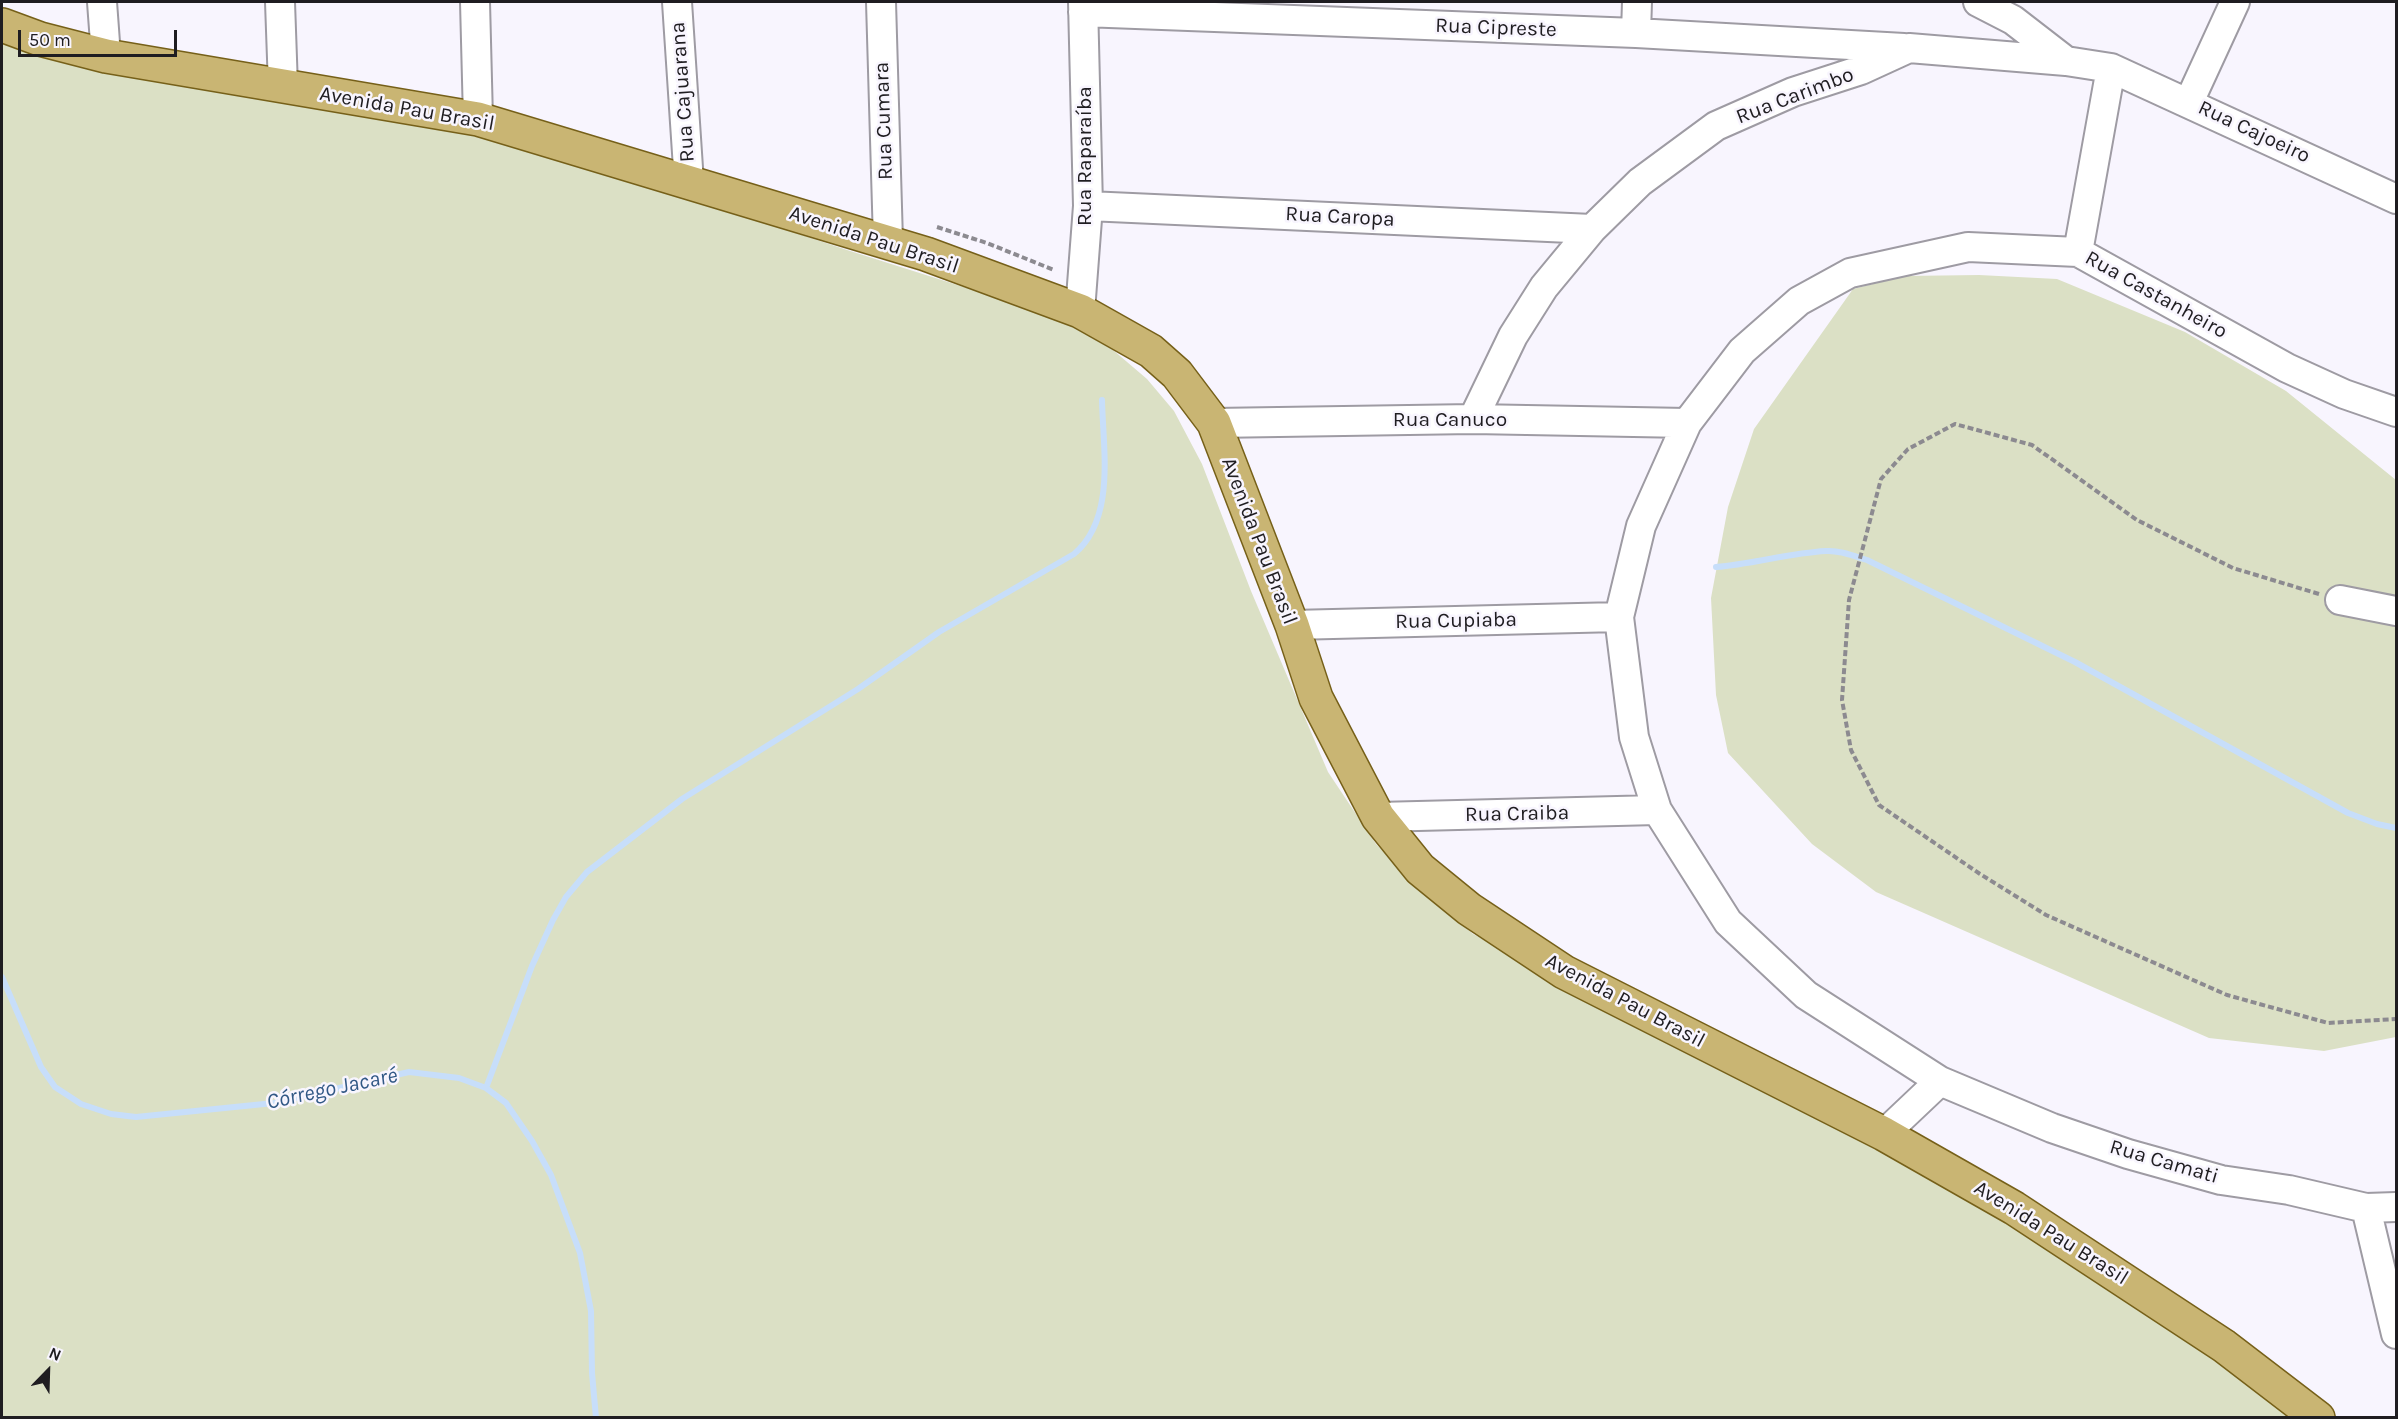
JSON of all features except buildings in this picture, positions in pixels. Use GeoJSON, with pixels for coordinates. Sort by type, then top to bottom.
{"type":"FeatureCollection","features":[{"type":"Feature","properties":{"kind":"main road","name":"Avenida Pau Brasil"},"geometry":{"type":"LineString","coordinates":[[2,25],[40,39],[106,56],[478,119],[689,183],[1081,296],[1177,374],[1214,423],[1292,625],[1316,698],[1378,817],[1420,869],[1469,909],[1564,972],[1884,1134],[2014,1208],[2224,1346],[2318,1418]]}},
{"type":"Feature","properties":{"kind":"street"},"geometry":{"type":"LineString","coordinates":[[102,2],[106,56]]}},
{"type":"Feature","properties":{"kind":"street"},"geometry":{"type":"LineString","coordinates":[[280,2],[283,87]]}},
{"type":"Feature","properties":{"kind":"street"},"geometry":{"type":"LineString","coordinates":[[475,2],[478,119]]}},
{"type":"Feature","properties":{"kind":"street","name":"Rua Cajuarana"},"geometry":{"type":"LineString","coordinates":[[677,2],[689,183]]}},
{"type":"Feature","properties":{"kind":"street","name":"Rua Cumara"},"geometry":{"type":"LineString","coordinates":[[881,2],[888,241]]}},
{"type":"Feature","properties":{"kind":"street"},"geometry":{"type":"LineString","coordinates":[[1635,33],[1637,2]]}},
{"type":"Feature","properties":{"kind":"street"},"geometry":{"type":"LineString","coordinates":[[1978,2],[2013,20],[2066,61]]}},
{"type":"Feature","properties":{"kind":"street"},"geometry":{"type":"LineString","coordinates":[[2189,102],[2235,2]]}},
{"type":"Feature","properties":{"kind":"street","name":"Rua Cipreste"},"geometry":{"type":"LineString","coordinates":[[1083,7],[1909,48]]}},
{"type":"Feature","properties":{"kind":"street","name":"Rua Raparaíba"},"geometry":{"type":"LineString","coordinates":[[1081,296],[1088,206],[1083,7]]}},
{"type":"Feature","properties":{"kind":"street","name":"Rua Carimbo"},"geometry":{"type":"LineString","coordinates":[[1473,418],[1513,336],[1544,286],[1592,229],[1640,182],[1716,126],[1793,92],[1861,70],[1909,48],[2066,61],[2111,68]]}},
{"type":"Feature","properties":{"kind":"street"},"geometry":{"type":"LineString","coordinates":[[2078,252],[2111,68]]}},
{"type":"Feature","properties":{"kind":"street","name":"Rua Cajoeiro"},"geometry":{"type":"LineString","coordinates":[[2111,68],[2397,199]]}},
{"type":"Feature","properties":{"kind":"street","name":"Rua Caropa"},"geometry":{"type":"LineString","coordinates":[[1088,206],[1592,229]]}},
{"type":"Feature","properties":{"kind":"street","name":"Rua Castanheiro"},"geometry":{"type":"LineString","coordinates":[[1940,1081],[1806,995],[1728,922],[1657,810],[1634,737],[1619,617],[1641,526],[1687,423],[1742,351],[1799,301],[1850,273],[1968,247],[2078,252],[2287,368],[2344,394],[2397,412]]}},
{"type":"Feature","properties":{"kind":"street","name":"Rua Canuco"},"geometry":{"type":"LineString","coordinates":[[1214,423],[1473,418],[1687,423]]}},
{"type":"Feature","properties":{"kind":"street"},"geometry":{"type":"LineString","coordinates":[[2340,600],[2397,611]]}},
{"type":"Feature","properties":{"kind":"street","name":"Rua Cupiaba"},"geometry":{"type":"LineString","coordinates":[[1292,625],[1619,617]]}},
{"type":"Feature","properties":{"kind":"street","name":"Rua Craiba"},"geometry":{"type":"LineString","coordinates":[[1378,817],[1657,810]]}},
{"type":"Feature","properties":{"kind":"street"},"geometry":{"type":"LineString","coordinates":[[1884,1134],[1940,1081]]}},
{"type":"Feature","properties":{"kind":"street","name":"Rua Camati"},"geometry":{"type":"LineString","coordinates":[[1940,1081],[2052,1128],[2128,1154],[2221,1180],[2289,1190],[2366,1208],[2397,1207]]}},
{"type":"Feature","properties":{"kind":"street"},"geometry":{"type":"LineString","coordinates":[[2366,1208],[2397,1334]]}},
{"type":"Feature","properties":{"kind":"path"},"geometry":{"type":"LineString","coordinates":[[932,225],[987,243],[1081,296]]}},
{"type":"Feature","properties":{"kind":"path"},"geometry":{"type":"LineString","coordinates":[[2340,600],[2233,568],[2137,520],[2032,444],[1955,424],[1908,449],[1881,479],[1849,600],[1842,700],[1851,750],[1879,805],[1980,874],[2046,915],[2227,995],[2328,1023],[2397,1019]]}},
{"type":"Feature","properties":{"kind":"green space"},"geometry":{"type":"Polygon","coordinates":[[[2,34],[490,131],[847,250],[1052,315],[1113,350],[1147,379],[1174,411],[1202,464],[1251,591],[1328,772],[1376,844],[1404,874],[1473,934],[1993,1201],[2302,1418],[2,1418],[2,34]]]}},
{"type":"Feature","properties":{"kind":"green space"},"geometry":{"type":"Polygon","coordinates":[[[1979,275],[2057,279],[2185,332],[2286,391],[2396,480],[2396,1037],[2324,1051],[2209,1038],[1876,892],[1812,844],[1728,753],[1716,695],[1711,598],[1728,507],[1754,429],[1853,289],[1905,276],[1979,275]]]}},
{"type":"Feature","properties":{"kind":"waterway"},"geometry":{"type":"LineString","coordinates":[[486,1088],[532,966],[553,920],[566,897],[587,872],[682,799],[858,689],[939,632],[1074,554],[1087,539],[1102,503],[1105,461],[1102,400]]}},
{"type":"Feature","properties":{"kind":"waterway"},"geometry":{"type":"LineString","coordinates":[[1716,567],[1826,551],[1842,552],[1867,560],[2075,662],[2348,813],[2377,824],[2396,828]]}},
{"type":"Feature","properties":{"kind":"waterway","name":"Córrego Jacaré"},"geometry":{"type":"LineString","coordinates":[[2,977],[41,1067],[55,1087],[81,1104],[111,1114],[136,1117],[274,1103],[409,1072],[459,1078],[486,1088],[506,1103],[532,1141],[551,1175],[580,1253],[591,1311],[592,1373],[596,1418]]}}]}
